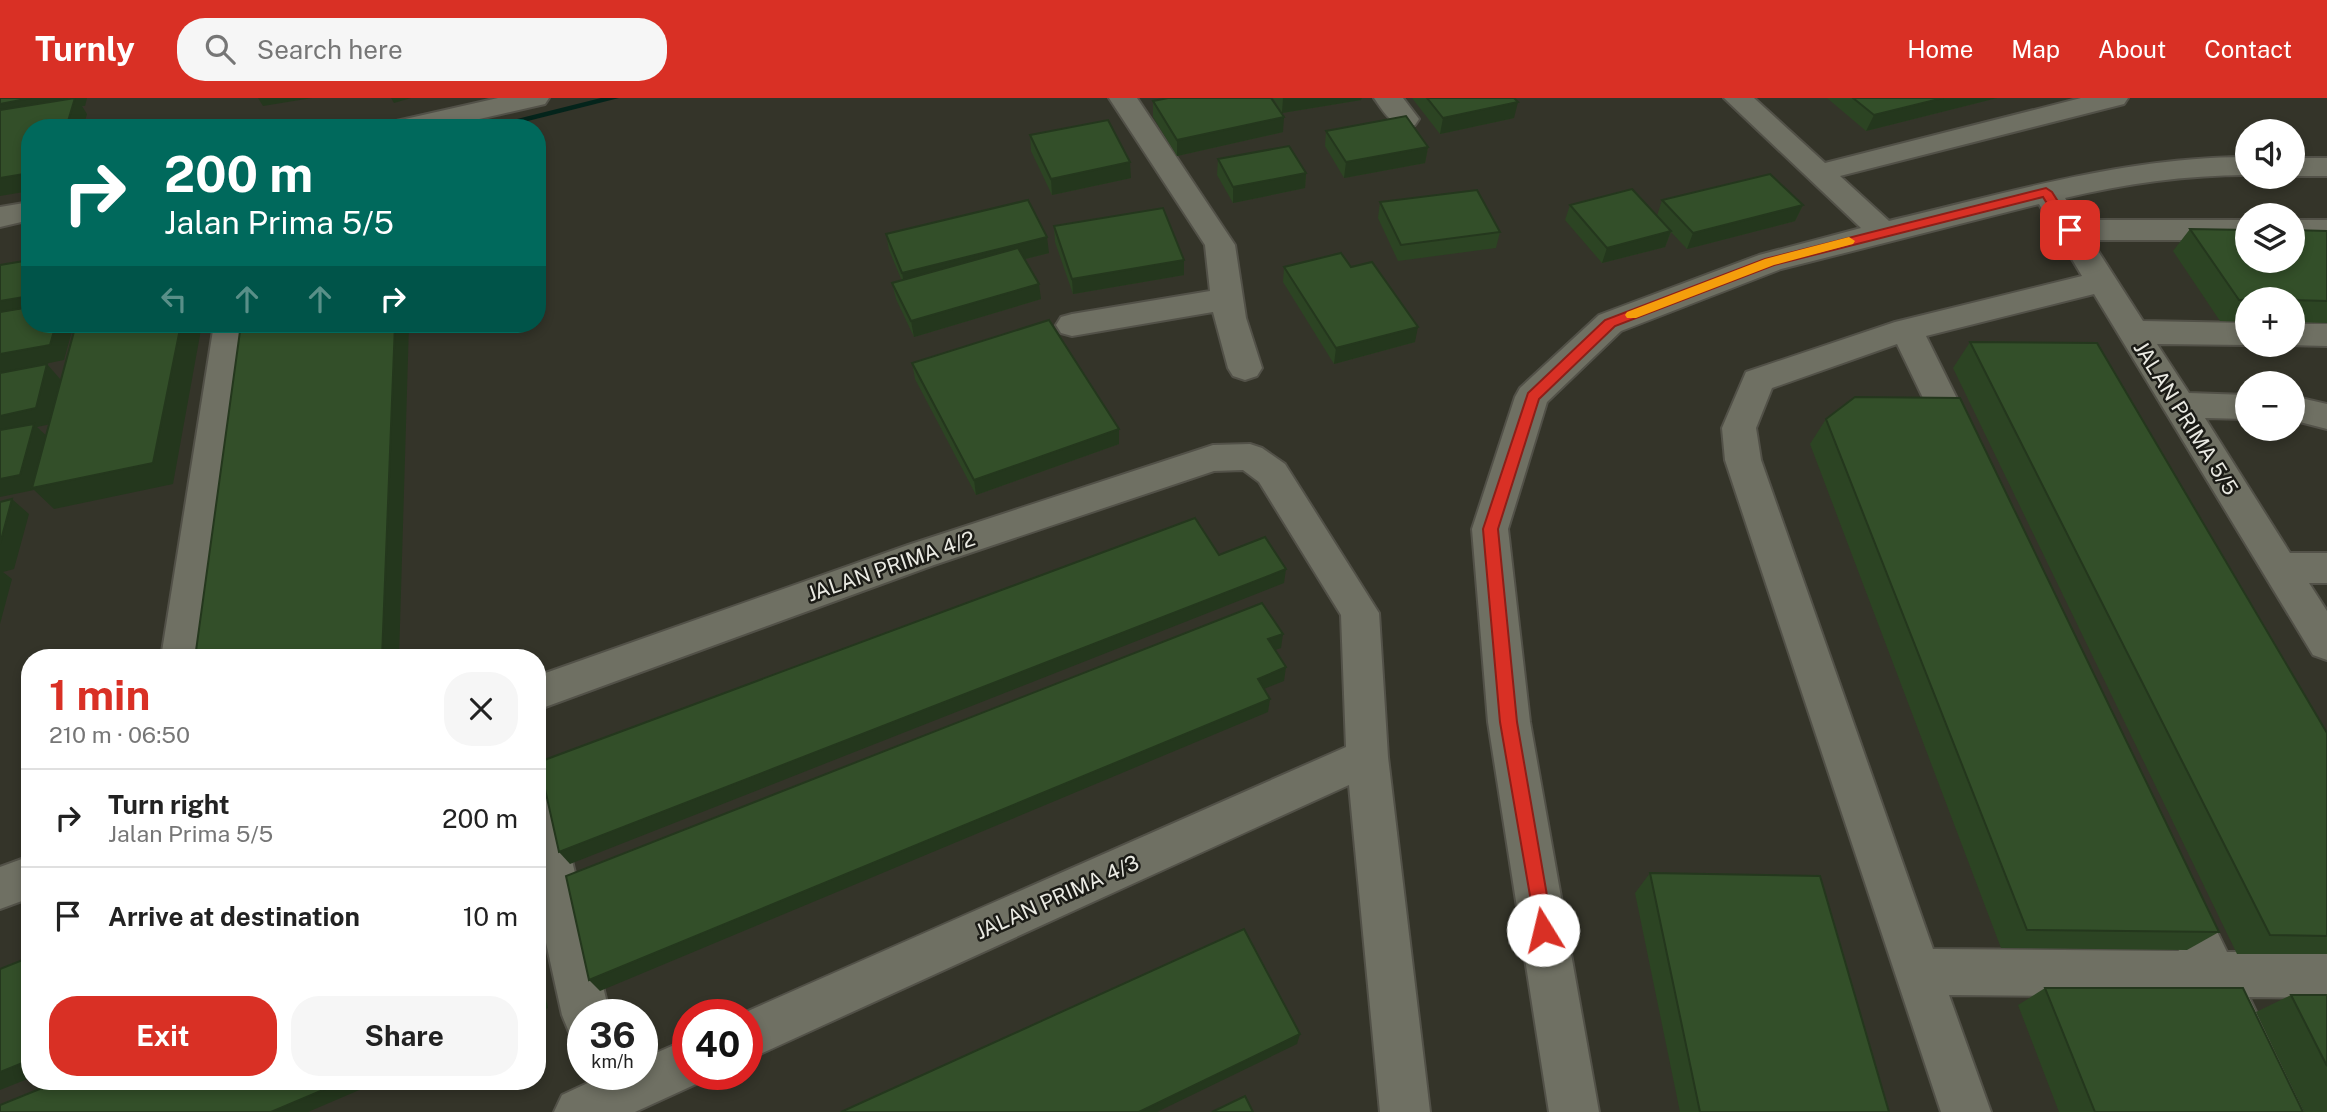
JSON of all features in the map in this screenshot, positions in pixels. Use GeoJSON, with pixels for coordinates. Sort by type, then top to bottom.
{"type":"FeatureCollection","features":[{"type":"Feature","properties":{"kind":"street"},"geometry":{"type":"LineString","coordinates":[[442,119],[535,98]]}},
{"type":"Feature","properties":{"kind":"street"},"geometry":{"type":"LineString","coordinates":[[1123,98],[1220,245],[1230,318],[1245,368]]}},
{"type":"Feature","properties":{"kind":"street"},"geometry":{"type":"LineString","coordinates":[[1738,98],[1882,232]]}},
{"type":"Feature","properties":{"kind":"street"},"geometry":{"type":"LineString","coordinates":[[1819,173],[2115,98]]}},
{"type":"Feature","properties":{"kind":"street"},"geometry":{"type":"LineString","coordinates":[[1574,1112],[1509,722],[1490,529],[1532,397],[1610,323],[1770,262],[2046,192],[2204,166],[2235,166]]}},
{"type":"Feature","properties":{"kind":"street"},"geometry":{"type":"LineString","coordinates":[[2305,167],[2327,167]]}},
{"type":"Feature","properties":{"kind":"street","name":"JALAN PRIMA 5/5"},"geometry":{"type":"LineString","coordinates":[[2046,192],[2327,644]]}},
{"type":"Feature","properties":{"kind":"street"},"geometry":{"type":"LineString","coordinates":[[0,217],[21,213]]}},
{"type":"Feature","properties":{"kind":"street"},"geometry":{"type":"LineString","coordinates":[[2070,230],[2235,230]]}},
{"type":"Feature","properties":{"kind":"street"},"geometry":{"type":"LineString","coordinates":[[2305,230],[2327,230]]}},
{"type":"Feature","properties":{"kind":"street"},"geometry":{"type":"LineString","coordinates":[[1966,1112],[1742,460],[1739,428],[1758,380],[1821,355],[1907,330],[2102,282]]}},
{"type":"Feature","properties":{"kind":"street"},"geometry":{"type":"LineString","coordinates":[[1072,325],[1228,298]]}},
{"type":"Feature","properties":{"kind":"street"},"geometry":{"type":"LineString","coordinates":[[1907,330],[1979,481]]}},
{"type":"Feature","properties":{"kind":"street"},"geometry":{"type":"LineString","coordinates":[[2133,332],[2235,334]]}},
{"type":"Feature","properties":{"kind":"street"},"geometry":{"type":"LineString","coordinates":[[182,649],[229,333]]}},
{"type":"Feature","properties":{"kind":"street"},"geometry":{"type":"LineString","coordinates":[[2305,335],[2327,335]]}},
{"type":"Feature","properties":{"kind":"street"},"geometry":{"type":"LineString","coordinates":[[2179,405],[2235,407]]}},
{"type":"Feature","properties":{"kind":"street"},"geometry":{"type":"LineString","coordinates":[[2305,409],[2327,417]]}},
{"type":"Feature","properties":{"kind":"street","name":"JALAN PRIMA 4/2"},"geometry":{"type":"LineString","coordinates":[[546,690],[921,555],[1213,458],[1250,457],[1272,473],[1360,613],[1367,757]]}},
{"type":"Feature","properties":{"kind":"street"},"geometry":{"type":"LineString","coordinates":[[2280,568],[2327,568]]}},
{"type":"Feature","properties":{"kind":"street"},"geometry":{"type":"LineString","coordinates":[[1367,757],[1405,1112]]}},
{"type":"Feature","properties":{"kind":"street","name":"JALAN PRIMA 4/3"},"geometry":{"type":"LineString","coordinates":[[763,1029],[1367,757]]}},
{"type":"Feature","properties":{"kind":"street"},"geometry":{"type":"LineString","coordinates":[[546,843],[582,999]]}},
{"type":"Feature","properties":{"kind":"street"},"geometry":{"type":"LineString","coordinates":[[2159,860],[2279,1112]]}},
{"type":"Feature","properties":{"kind":"street"},"geometry":{"type":"LineString","coordinates":[[0,888],[21,880]]}},
{"type":"Feature","properties":{"kind":"street"},"geometry":{"type":"LineString","coordinates":[[1919,972],[2327,975]]}},
{"type":"Feature","properties":{"kind":"street"},"geometry":{"type":"LineString","coordinates":[[598,1100],[672,1070]]}},
{"type":"Feature","properties":{"kind":"building"},"geometry":{"type":"Polygon","coordinates":[[[0,98],[31,98],[0,104],[0,98]]]}},
{"type":"Feature","properties":{"kind":"building"},"geometry":{"type":"Polygon","coordinates":[[[75,98],[69,119],[21,119],[21,174],[0,178],[0,110],[75,98]]]}},
{"type":"Feature","properties":{"kind":"building"},"geometry":{"type":"Polygon","coordinates":[[[1168,98],[1271,98],[1284,117],[1177,140],[1153,101],[1168,98]]]}},
{"type":"Feature","properties":{"kind":"building"},"geometry":{"type":"Polygon","coordinates":[[[1427,98],[1514,98],[1518,102],[1443,118],[1427,98]]]}},
{"type":"Feature","properties":{"kind":"building"},"geometry":{"type":"Polygon","coordinates":[[[1853,98],[1943,98],[1874,115],[1853,98]]]}},
{"type":"Feature","properties":{"kind":"building"},"geometry":{"type":"Polygon","coordinates":[[[1406,116],[1428,147],[1346,162],[1326,131],[1406,116]]]}},
{"type":"Feature","properties":{"kind":"building"},"geometry":{"type":"Polygon","coordinates":[[[1108,120],[1130,162],[1051,179],[1030,135],[1108,120]]]}},
{"type":"Feature","properties":{"kind":"building"},"geometry":{"type":"Polygon","coordinates":[[[1289,146],[1306,173],[1233,187],[1218,159],[1289,146]]]}},
{"type":"Feature","properties":{"kind":"building"},"geometry":{"type":"Polygon","coordinates":[[[1770,174],[1803,205],[1693,233],[1662,200],[1770,174]]]}},
{"type":"Feature","properties":{"kind":"building"},"geometry":{"type":"Polygon","coordinates":[[[1632,189],[1671,231],[1607,248],[1570,205],[1632,189]]]}},
{"type":"Feature","properties":{"kind":"building"},"geometry":{"type":"Polygon","coordinates":[[[1477,190],[1500,232],[1401,245],[1380,202],[1477,190]]]}},
{"type":"Feature","properties":{"kind":"building"},"geometry":{"type":"Polygon","coordinates":[[[1028,200],[1047,237],[902,273],[886,234],[1028,200]]]}},
{"type":"Feature","properties":{"kind":"building"},"geometry":{"type":"Polygon","coordinates":[[[1163,208],[1184,260],[1072,279],[1054,226],[1163,208]]]}},
{"type":"Feature","properties":{"kind":"building"},"geometry":{"type":"Polygon","coordinates":[[[2190,229],[2235,230],[2235,273],[2305,273],[2305,230],[2327,231],[2327,301],[2305,300],[2305,287],[2235,287],[2235,294],[2190,229]]]}},
{"type":"Feature","properties":{"kind":"building"},"geometry":{"type":"Polygon","coordinates":[[[1018,248],[1039,284],[911,321],[892,283],[1018,248]]]}},
{"type":"Feature","properties":{"kind":"building"},"geometry":{"type":"Polygon","coordinates":[[[1341,253],[1351,267],[1372,262],[1418,327],[1336,348],[1284,267],[1341,253]]]}},
{"type":"Feature","properties":{"kind":"building"},"geometry":{"type":"Polygon","coordinates":[[[21,262],[21,298],[0,301],[0,265],[21,262]]]}},
{"type":"Feature","properties":{"kind":"building"},"geometry":{"type":"Polygon","coordinates":[[[21,308],[21,333],[53,333],[50,345],[0,354],[0,312],[21,308]]]}},
{"type":"Feature","properties":{"kind":"building"},"geometry":{"type":"Polygon","coordinates":[[[1049,320],[1119,429],[974,480],[912,363],[1049,320]]]}},
{"type":"Feature","properties":{"kind":"building"},"geometry":{"type":"Polygon","coordinates":[[[74,333],[179,333],[153,463],[32,488],[74,333]]]}},
{"type":"Feature","properties":{"kind":"building"},"geometry":{"type":"Polygon","coordinates":[[[240,333],[395,333],[382,649],[196,649],[240,333]]]}},
{"type":"Feature","properties":{"kind":"building"},"geometry":{"type":"Polygon","coordinates":[[[1970,342],[2097,343],[2327,733],[2327,936],[2270,935],[1970,342]]]}},
{"type":"Feature","properties":{"kind":"building"},"geometry":{"type":"Polygon","coordinates":[[[47,364],[36,408],[0,416],[0,373],[47,364]]]}},
{"type":"Feature","properties":{"kind":"building"},"geometry":{"type":"Polygon","coordinates":[[[1855,397],[1960,398],[2219,932],[2027,930],[1826,419],[1855,397]]]}},
{"type":"Feature","properties":{"kind":"building"},"geometry":{"type":"Polygon","coordinates":[[[34,424],[20,475],[0,479],[0,430],[34,424]]]}},
{"type":"Feature","properties":{"kind":"building"},"geometry":{"type":"Polygon","coordinates":[[[12,499],[0,544],[0,502],[12,499]]]}},
{"type":"Feature","properties":{"kind":"building"},"geometry":{"type":"Polygon","coordinates":[[[1195,518],[1219,555],[1265,537],[1286,569],[559,852],[546,794],[546,759],[1195,518]]]}},
{"type":"Feature","properties":{"kind":"building"},"geometry":{"type":"Polygon","coordinates":[[[1262,603],[1283,634],[1268,639],[1286,667],[1258,679],[1270,699],[589,980],[566,876],[1262,603]]]}},
{"type":"Feature","properties":{"kind":"building"},"geometry":{"type":"Polygon","coordinates":[[[1650,873],[1820,876],[1889,1112],[1700,1112],[1650,873]]]}},
{"type":"Feature","properties":{"kind":"building"},"geometry":{"type":"Polygon","coordinates":[[[1244,929],[1300,1034],[1139,1112],[841,1112],[1244,929]]]}},
{"type":"Feature","properties":{"kind":"building"},"geometry":{"type":"Polygon","coordinates":[[[21,961],[21,1064],[0,1072],[0,969],[21,961]]]}},
{"type":"Feature","properties":{"kind":"building"},"geometry":{"type":"Polygon","coordinates":[[[2045,988],[2243,988],[2303,1112],[2095,1112],[2045,988]]]}},
{"type":"Feature","properties":{"kind":"building"},"geometry":{"type":"Polygon","coordinates":[[[2291,995],[2327,995],[2327,1066],[2291,995]]]}},
{"type":"Feature","properties":{"kind":"building"},"geometry":{"type":"Polygon","coordinates":[[[37,1090],[323,1090],[271,1112],[0,1112],[0,1105],[37,1090]]]}},
{"type":"Feature","properties":{"kind":"building"},"geometry":{"type":"Polygon","coordinates":[[[1245,1096],[1253,1112],[1212,1112],[1245,1096]]]}},
{"type":"Feature","properties":{"kind":"waterway"},"geometry":{"type":"LineString","coordinates":[[524,119],[614,98]]}},
{"type":"Feature","properties":{"kind":"slow traffic"},"geometry":{"type":"LineString","coordinates":[[1631,315],[1770,262],[1849,241]]}},
{"type":"Feature","properties":{"kind":"route"},"geometry":{"type":"LineString","coordinates":[[1543,930],[1509,722],[1490,529],[1532,397],[1610,323],[1770,262],[2046,192],[2070,230]]}}]}
